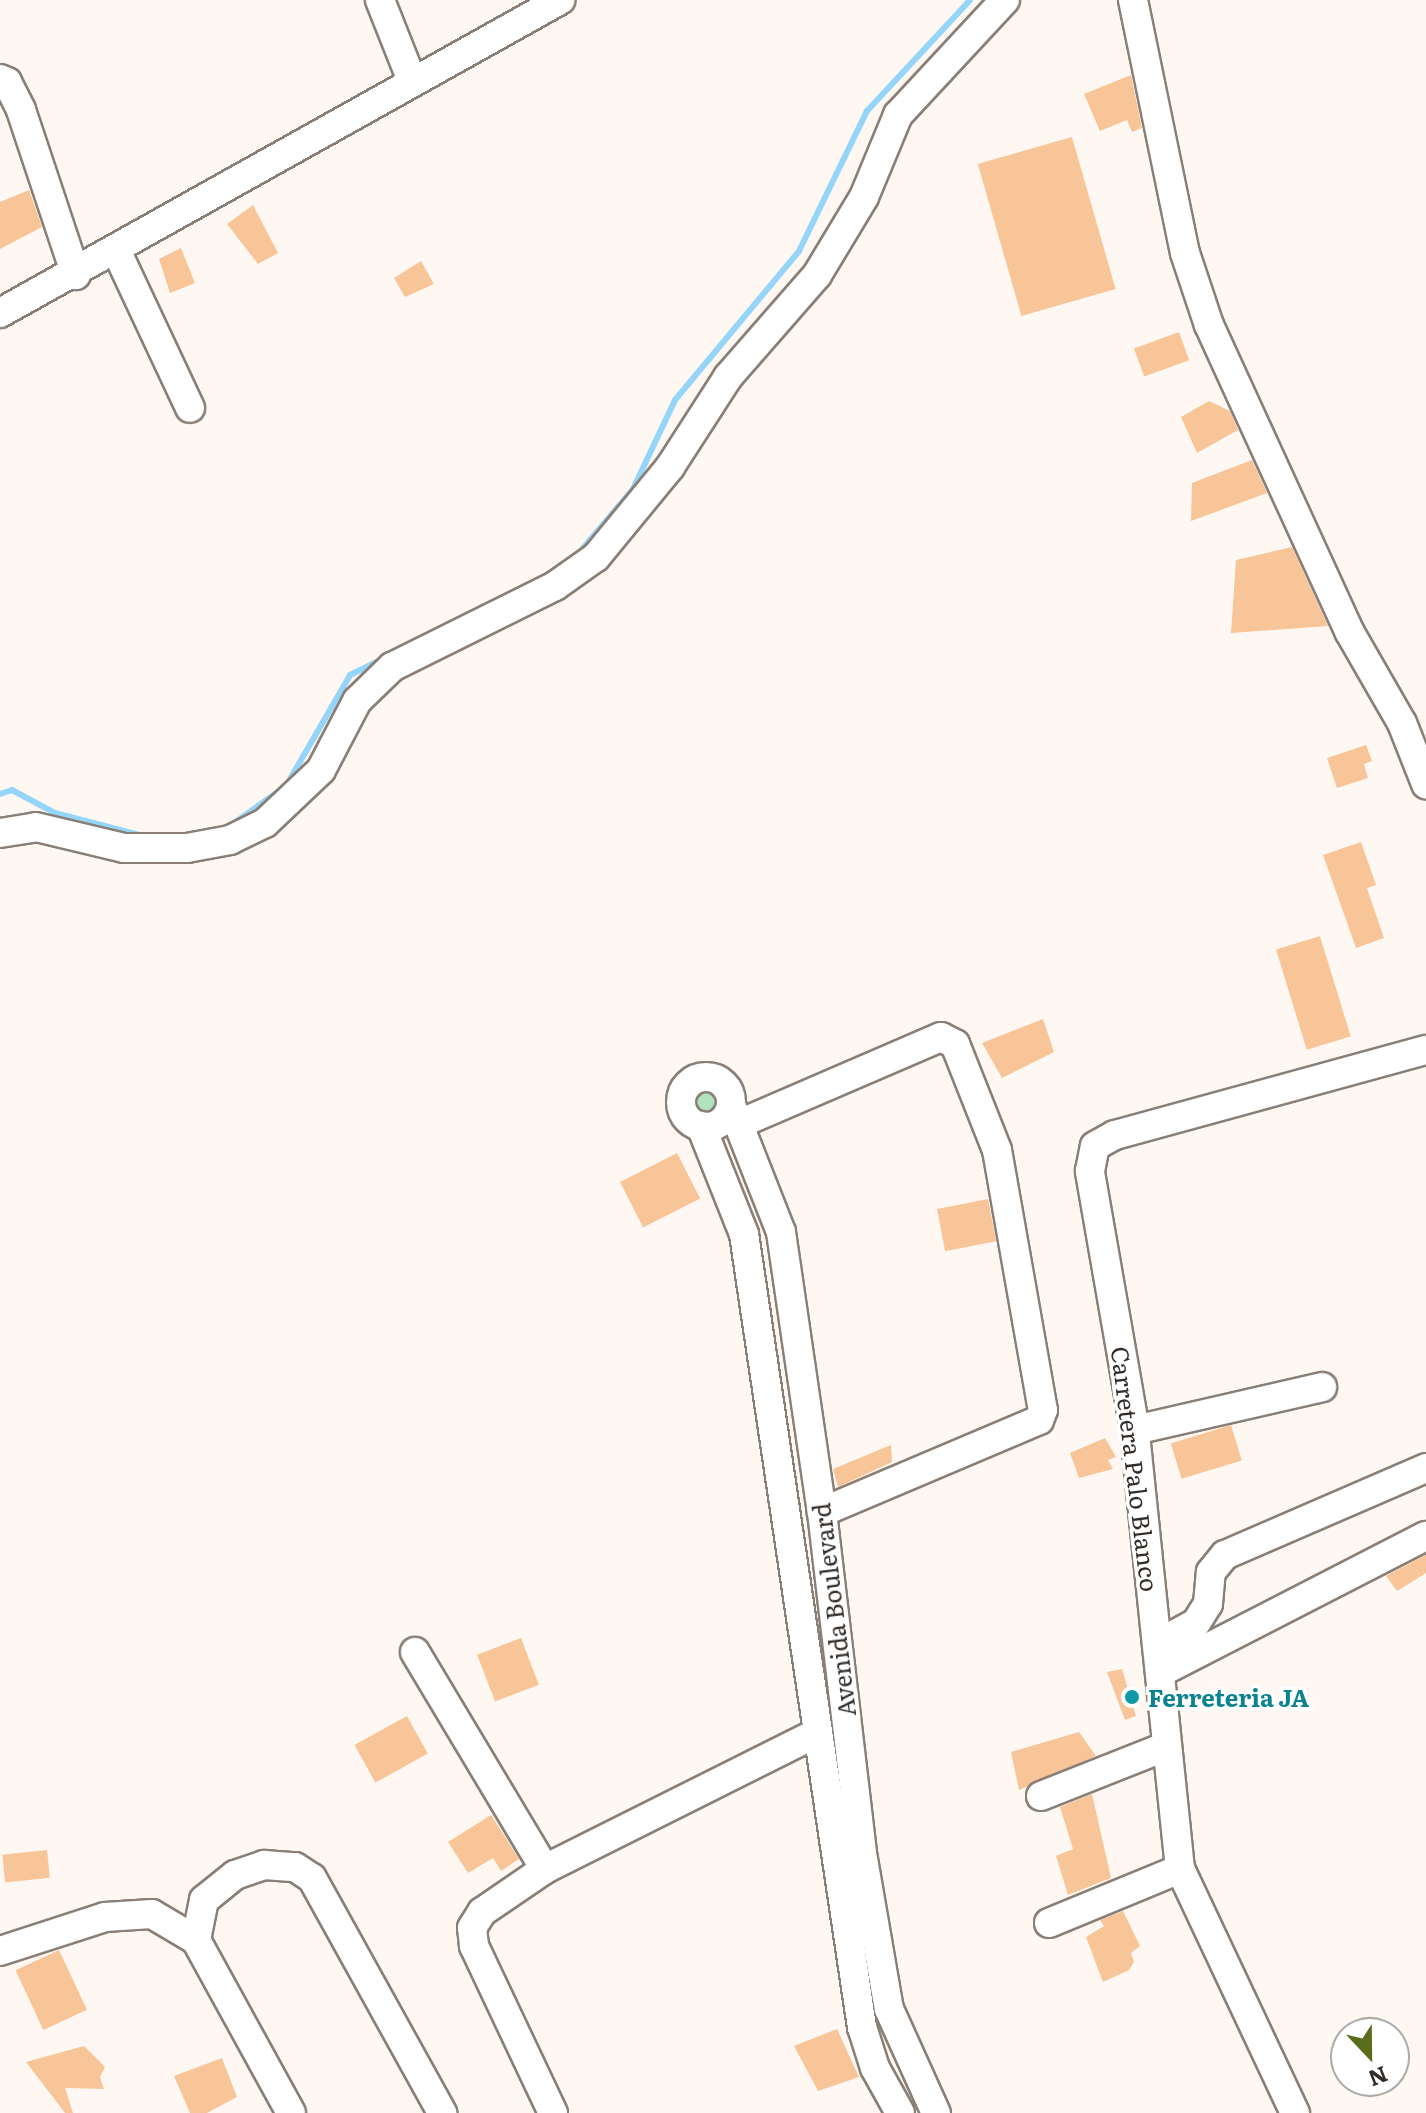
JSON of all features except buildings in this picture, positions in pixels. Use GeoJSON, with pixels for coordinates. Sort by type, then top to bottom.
{"type":"FeatureCollection","features":[{"type":"Feature","properties":{"kind":"street"},"geometry":{"type":"LineString","coordinates":[[380,0],[412,81]]}},
{"type":"Feature","properties":{"kind":"street"},"geometry":{"type":"LineString","coordinates":[[0,313],[76,275],[412,81],[560,0]]}},
{"type":"Feature","properties":{"kind":"street"},"geometry":{"type":"LineString","coordinates":[[0,833],[36,827],[124,848],[187,848],[230,840],[265,823],[321,770],[357,701],[392,667],[555,586],[596,557],[670,467],[728,377],[817,275],[864,197],[898,115],[1005,0]]}},
{"type":"Feature","properties":{"kind":"street"},"geometry":{"type":"LineString","coordinates":[[1133,0],[1185,253],[1209,325],[1349,631],[1402,723],[1426,784]]}},
{"type":"Feature","properties":{"kind":"street"},"geometry":{"type":"LineString","coordinates":[[0,79],[7,82],[21,110],[76,275]]}},
{"type":"Feature","properties":{"kind":"street"},"geometry":{"type":"LineString","coordinates":[[117,252],[190,408]]}},
{"type":"Feature","properties":{"kind":"street"},"geometry":{"type":"LineString","coordinates":[[735,1115],[728,1089],[715,1078],[691,1081],[680,1103],[687,1119],[701,1126],[735,1115],[941,1037],[955,1044],[997,1150],[1043,1410],[1039,1420],[822,1512]]}},
{"type":"Feature","properties":{"kind":"street","name":"Carretera Palo Blanco"},"geometry":{"type":"LineString","coordinates":[[1295,2113],[1180,1869],[1165,1747],[1159,1658],[1135,1430],[1090,1171],[1095,1146],[1115,1135],[1426,1050]]}},
{"type":"Feature","properties":{"kind":"street","name":"Avenida Boulevard"},"geometry":{"type":"LineString","coordinates":[[735,1115],[781,1232],[822,1512],[863,1859],[889,2009],[936,2113]]}},
{"type":"Feature","properties":{"kind":"street","name":"Avenida Boulevard"},"geometry":{"type":"LineString","coordinates":[[701,1126],[744,1234],[862,2027],[875,2068],[900,2113]]}},
{"type":"Feature","properties":{"kind":"street"},"geometry":{"type":"LineString","coordinates":[[1135,1430],[1322,1387]]}},
{"type":"Feature","properties":{"kind":"street"},"geometry":{"type":"LineString","coordinates":[[1159,1658],[1196,1623],[1208,1604],[1211,1572],[1225,1555],[1426,1468]]}},
{"type":"Feature","properties":{"kind":"street"},"geometry":{"type":"LineString","coordinates":[[1159,1658],[1426,1536]]}},
{"type":"Feature","properties":{"kind":"street"},"geometry":{"type":"LineString","coordinates":[[415,1652],[545,1869]]}},
{"type":"Feature","properties":{"kind":"street"},"geometry":{"type":"LineString","coordinates":[[553,2113],[474,1946],[472,1928],[482,1912],[545,1869],[818,1732]]}},
{"type":"Feature","properties":{"kind":"street"},"geometry":{"type":"LineString","coordinates":[[1041,1796],[1165,1747]]}},
{"type":"Feature","properties":{"kind":"street"},"geometry":{"type":"LineString","coordinates":[[196,1940],[204,1900],[235,1875],[264,1865],[295,1867],[312,1878],[442,2113]]}},
{"type":"Feature","properties":{"kind":"street"},"geometry":{"type":"LineString","coordinates":[[1049,1923],[1180,1869]]}},
{"type":"Feature","properties":{"kind":"street"},"geometry":{"type":"LineString","coordinates":[[0,1951],[105,1917],[152,1914],[196,1940],[291,2113]]}},
{"type":"Feature","properties":{"kind":"green space"},"geometry":{"type":"Polygon","coordinates":[[[706,1081],[720,1087],[726,1101],[720,1115],[706,1121],[692,1115],[686,1101],[692,1087],[706,1081]]]}},
{"type":"Feature","properties":{"kind":"waterway"},"geometry":{"type":"LineString","coordinates":[[579,553],[633,489],[675,400],[799,251],[867,111],[970,0]]}},
{"type":"Feature","properties":{"kind":"waterway"},"geometry":{"type":"LineString","coordinates":[[234,823],[286,786],[350,675],[383,659]]}},
{"type":"Feature","properties":{"kind":"waterway"},"geometry":{"type":"LineString","coordinates":[[0,794],[12,790],[55,813],[144,836]]}},
{"type":"Feature","properties":{"kind":"place","name":"Ferreteria JA"},"geometry":{"type":"Point","coordinates":[1132,1697]}}]}
